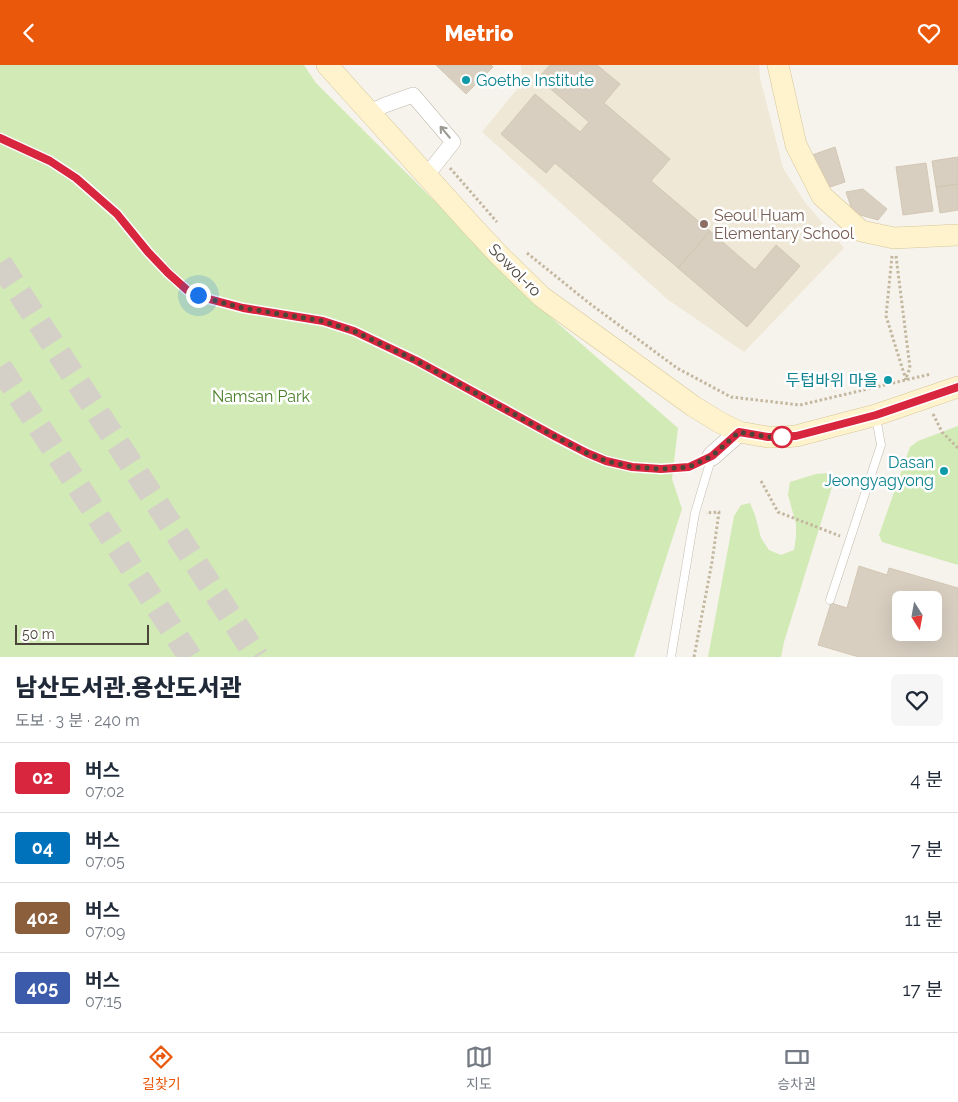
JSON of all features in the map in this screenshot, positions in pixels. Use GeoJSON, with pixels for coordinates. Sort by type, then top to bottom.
{"type":"FeatureCollection","features":[{"type":"Feature","properties":{"kind":"main road","name":"Sowol-ro"},"geometry":{"type":"LineString","coordinates":[[327,65],[471,225],[542,297],[694,407],[719,422],[739,432],[768,437],[796,436],[876,415],[958,387]]}},
{"type":"Feature","properties":{"kind":"main road","name":"Sowol-ro"},"geometry":{"type":"LineString","coordinates":[[333,65],[374,110],[435,164],[544,291],[739,432]]}},
{"type":"Feature","properties":{"kind":"main road"},"geometry":{"type":"LineString","coordinates":[[778,65],[796,145],[822,196],[861,231],[894,238],[958,235]]}},
{"type":"Feature","properties":{"kind":"main road"},"geometry":{"type":"LineString","coordinates":[[739,432],[795,429],[958,381]]}},
{"type":"Feature","properties":{"kind":"street"},"geometry":{"type":"LineString","coordinates":[[374,110],[413,95],[452,141],[435,164]]}},
{"type":"Feature","properties":{"kind":"street"},"geometry":{"type":"LineString","coordinates":[[712,456],[739,432]]}},
{"type":"Feature","properties":{"kind":"lane"},"geometry":{"type":"LineString","coordinates":[[0,138],[50,161],[76,178],[117,214],[148,252],[187,290],[209,299],[243,308],[323,321],[354,331],[417,361],[556,437],[606,461],[632,467],[661,469],[689,467],[712,456]]}},
{"type":"Feature","properties":{"kind":"lane"},"geometry":{"type":"LineString","coordinates":[[830,600],[881,445],[876,415]]}},
{"type":"Feature","properties":{"kind":"lane"},"geometry":{"type":"LineString","coordinates":[[671,657],[695,513],[712,456]]}},
{"type":"Feature","properties":{"kind":"path"},"geometry":{"type":"LineString","coordinates":[[435,164],[498,223]]}},
{"type":"Feature","properties":{"kind":"path"},"geometry":{"type":"LineString","coordinates":[[894,238],[910,367],[906,380]]}},
{"type":"Feature","properties":{"kind":"path"},"geometry":{"type":"LineString","coordinates":[[894,238],[886,316],[906,380]]}},
{"type":"Feature","properties":{"kind":"path"},"geometry":{"type":"LineString","coordinates":[[524,251],[589,303],[677,367],[731,397],[800,405],[935,373]]}},
{"type":"Feature","properties":{"kind":"path"},"geometry":{"type":"LineString","coordinates":[[925,397],[942,432],[958,448]]}},
{"type":"Feature","properties":{"kind":"path"},"geometry":{"type":"LineString","coordinates":[[761,481],[778,513],[850,540]]}},
{"type":"Feature","properties":{"kind":"path"},"geometry":{"type":"LineString","coordinates":[[694,657],[719,513],[695,513]]}},
{"type":"Feature","properties":{"kind":"shaded area","name":"Seoul Huam Elementary School"},"geometry":{"type":"Polygon","coordinates":[[[521,65],[759,65],[760,78],[783,168],[804,201],[844,248],[744,352],[667,299],[482,132],[522,83],[521,65]]]}},
{"type":"Feature","properties":{"kind":"green space","name":"Namsan Park"},"geometry":{"type":"Polygon","coordinates":[[[0,65],[304,65],[316,83],[554,320],[678,428],[672,479],[682,509],[634,657],[0,657],[0,65]]]}},
{"type":"Feature","properties":{"kind":"green space"},"geometry":{"type":"Polygon","coordinates":[[[958,426],[958,565],[882,542],[879,535],[910,447],[918,441],[958,426]]]}},
{"type":"Feature","properties":{"kind":"green space"},"geometry":{"type":"Polygon","coordinates":[[[829,473],[832,487],[781,657],[708,657],[734,516],[741,505],[750,503],[761,538],[769,550],[781,555],[794,550],[796,537],[796,524],[788,495],[790,482],[816,474],[829,473]]]}},
{"type":"Feature","properties":{"kind":"building","name":"Goethe Institute"},"geometry":{"type":"Polygon","coordinates":[[[436,65],[491,65],[493,67],[466,94],[436,65]]]}},
{"type":"Feature","properties":{"kind":"building"},"geometry":{"type":"Polygon","coordinates":[[[550,65],[597,65],[620,84],[604,103],[670,159],[651,181],[710,231],[678,268],[555,163],[546,173],[501,134],[535,94],[580,132],[589,122],[538,78],[550,65]]]}},
{"type":"Feature","properties":{"kind":"building"},"geometry":{"type":"Polygon","coordinates":[[[835,147],[845,182],[827,188],[812,155],[835,147]]]}},
{"type":"Feature","properties":{"kind":"building"},"geometry":{"type":"Polygon","coordinates":[[[958,157],[958,184],[936,187],[932,161],[958,157]]]}},
{"type":"Feature","properties":{"kind":"building"},"geometry":{"type":"Polygon","coordinates":[[[926,163],[933,211],[903,215],[896,167],[926,163]]]}},
{"type":"Feature","properties":{"kind":"building"},"geometry":{"type":"Polygon","coordinates":[[[958,184],[958,210],[940,213],[936,187],[958,184]]]}},
{"type":"Feature","properties":{"kind":"building"},"geometry":{"type":"Polygon","coordinates":[[[863,189],[887,209],[878,220],[853,213],[846,192],[863,189]]]}},
{"type":"Feature","properties":{"kind":"building"},"geometry":{"type":"Polygon","coordinates":[[[710,231],[755,270],[776,245],[800,266],[747,327],[678,268],[710,231]]]}},
{"type":"Feature","properties":{"kind":"building"},"geometry":{"type":"Polygon","coordinates":[[[859,566],[887,575],[889,568],[958,588],[958,657],[859,657],[818,645],[831,603],[847,608],[859,566]]]}},
{"type":"Feature","properties":{"kind":"tunnel"},"geometry":{"type":"LineString","coordinates":[[0,263],[257,657]]}},
{"type":"Feature","properties":{"kind":"tunnel"},"geometry":{"type":"LineString","coordinates":[[0,367],[190,657]]}},
{"type":"Feature","properties":{"kind":"bus line","name":"02"},"geometry":{"type":"LineString","coordinates":[[0,138],[50,161],[76,178],[117,214],[148,252],[187,290],[209,299],[243,308],[323,321],[354,331],[417,361],[556,437],[606,461],[632,467],[661,469],[689,467],[712,456],[739,432],[768,437],[796,436],[876,415],[958,387]]}},
{"type":"Feature","properties":{"kind":"place","name":"Goethe Institute"},"geometry":{"type":"Point","coordinates":[466,80]}},
{"type":"Feature","properties":{"kind":"place","name":"Seoul Huam Elementary School"},"geometry":{"type":"Point","coordinates":[704,224]}},
{"type":"Feature","properties":{"kind":"place","name":"두텁바위 마을"},"geometry":{"type":"Point","coordinates":[888,380]}},
{"type":"Feature","properties":{"kind":"place","name":"Dasan Jeongyagyong"},"geometry":{"type":"Point","coordinates":[944,471]}},
{"type":"Feature","properties":{"kind":"route"},"geometry":{"type":"LineString","coordinates":[[198,295],[243,308],[323,321],[354,331],[417,361],[556,437],[606,461],[632,467],[661,469],[689,467],[712,456],[739,432],[768,437],[782,437]]}}]}
